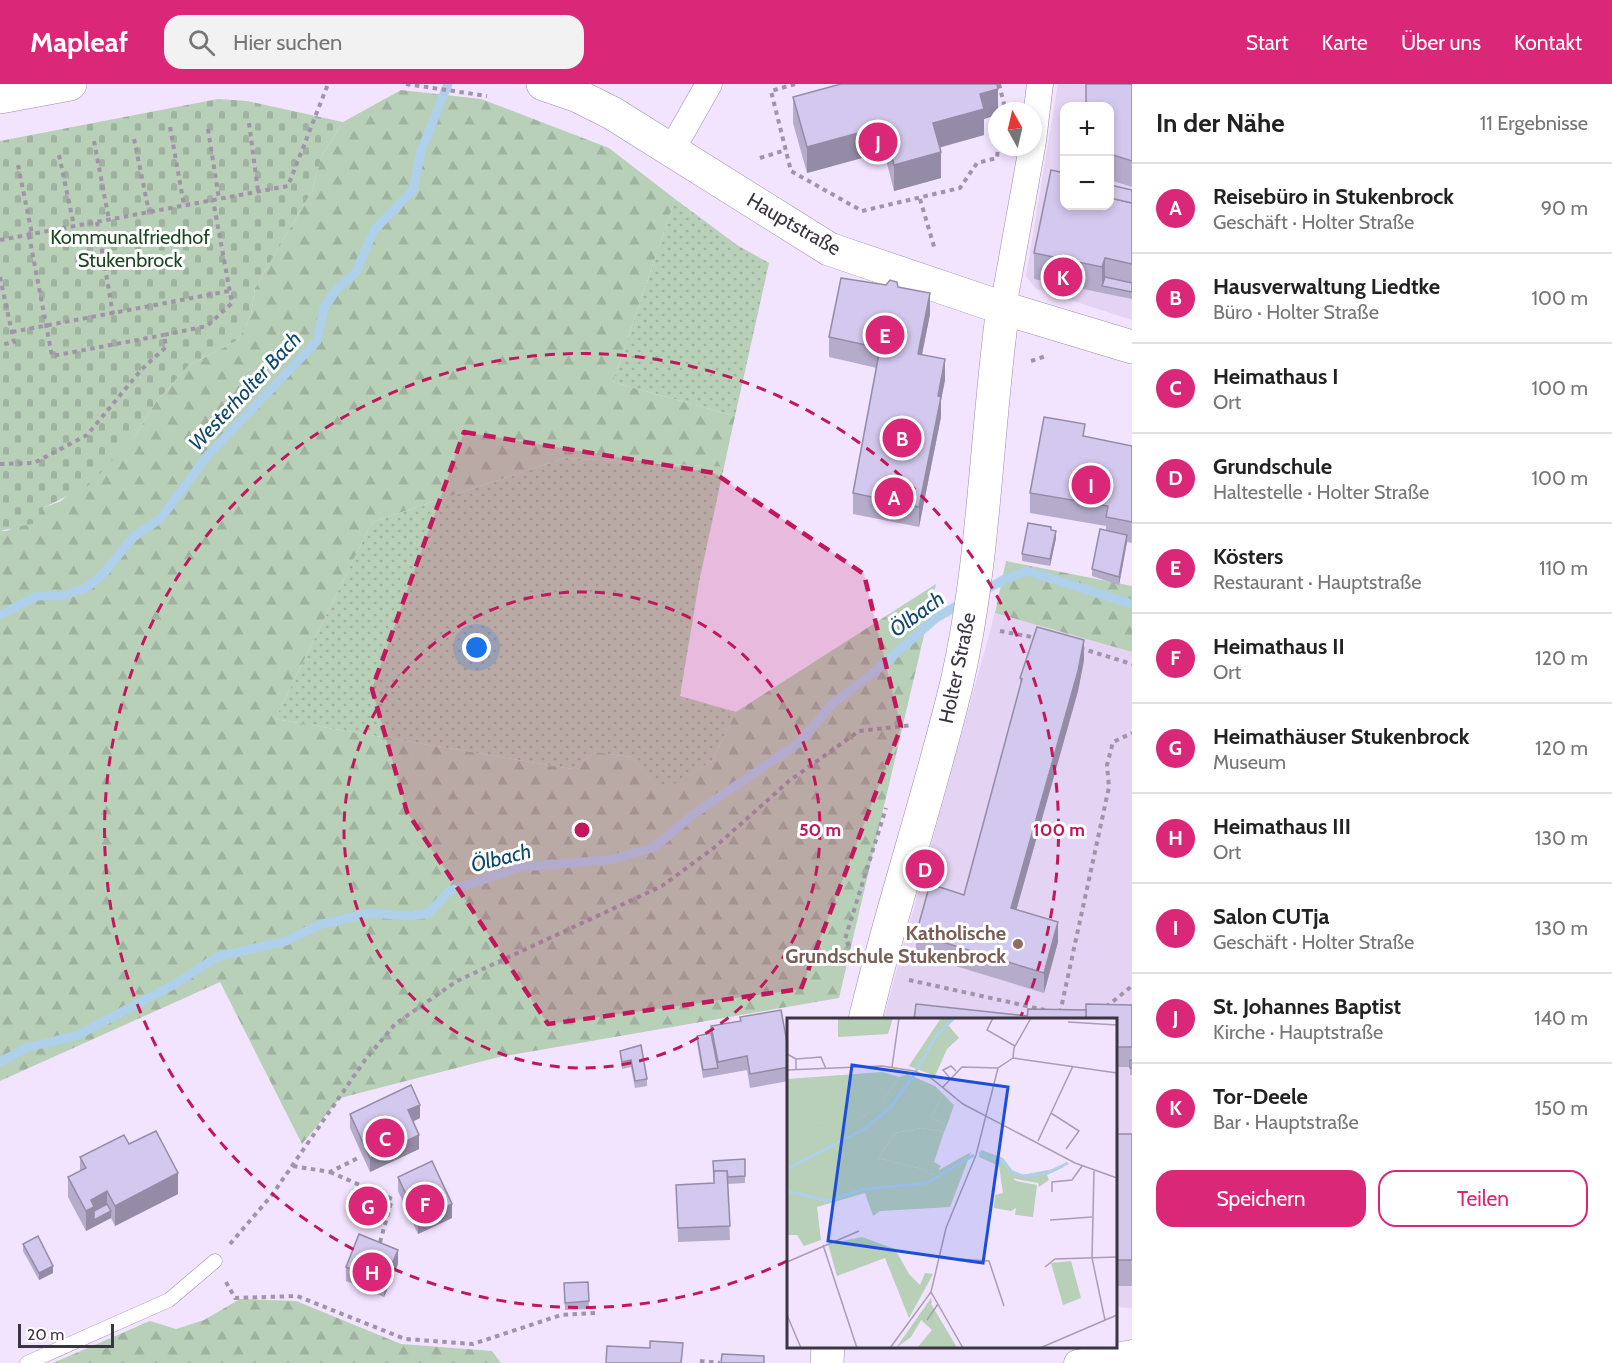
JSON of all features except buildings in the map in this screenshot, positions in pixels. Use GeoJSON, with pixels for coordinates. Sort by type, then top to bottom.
{"type":"FeatureCollection","features":[{"type":"Feature","properties":{"kind":"main road"},"geometry":{"type":"LineString","coordinates":[[0,97],[70,84]]}},
{"type":"Feature","properties":{"kind":"main road","name":"Hauptstraße"},"geometry":{"type":"LineString","coordinates":[[543,84],[578,96],[612,113],[830,249],[1003,308],[1132,347]]}},
{"type":"Feature","properties":{"kind":"main road","name":"Holter Straße"},"geometry":{"type":"LineString","coordinates":[[865,1018],[876,972],[957,681],[971,602],[991,401],[1003,308]]}},
{"type":"Feature","properties":{"kind":"main road"},"geometry":{"type":"LineString","coordinates":[[827,1363],[828,1348]]}},
{"type":"Feature","properties":{"kind":"street"},"geometry":{"type":"LineString","coordinates":[[672,149],[709,84]]}},
{"type":"Feature","properties":{"kind":"street"},"geometry":{"type":"LineString","coordinates":[[1038,102],[1040,84]]}},
{"type":"Feature","properties":{"kind":"street"},"geometry":{"type":"LineString","coordinates":[[1003,308],[1030,156]]}},
{"type":"Feature","properties":{"kind":"street"},"geometry":{"type":"LineString","coordinates":[[1077,1363],[1132,1353]]}},
{"type":"Feature","properties":{"kind":"lane"},"geometry":{"type":"LineString","coordinates":[[27,1363],[169,1300],[215,1261]]}},
{"type":"Feature","properties":{"kind":"path"},"geometry":{"type":"LineString","coordinates":[[0,240],[288,186],[328,84]]}},
{"type":"Feature","properties":{"kind":"path"},"geometry":{"type":"LineString","coordinates":[[406,84],[487,96]]}},
{"type":"Feature","properties":{"kind":"path"},"geometry":{"type":"LineString","coordinates":[[795,84],[771,91],[791,171],[862,211],[960,189],[976,163],[997,158],[997,156]]}},
{"type":"Feature","properties":{"kind":"path"},"geometry":{"type":"LineString","coordinates":[[999,84],[1004,102]]}},
{"type":"Feature","properties":{"kind":"path"},"geometry":{"type":"LineString","coordinates":[[249,123],[258,191]]}},
{"type":"Feature","properties":{"kind":"path"},"geometry":{"type":"LineString","coordinates":[[170,127],[184,205]]}},
{"type":"Feature","properties":{"kind":"path"},"geometry":{"type":"LineString","coordinates":[[18,165],[52,356],[164,335],[207,326],[232,303],[208,129]]}},
{"type":"Feature","properties":{"kind":"path"},"geometry":{"type":"LineString","coordinates":[[134,139],[149,212]]}},
{"type":"Feature","properties":{"kind":"path"},"geometry":{"type":"LineString","coordinates":[[94,141],[109,220]]}},
{"type":"Feature","properties":{"kind":"path"},"geometry":{"type":"LineString","coordinates":[[760,158],[786,150]]}},
{"type":"Feature","properties":{"kind":"path"},"geometry":{"type":"LineString","coordinates":[[59,155],[74,226]]}},
{"type":"Feature","properties":{"kind":"path"},"geometry":{"type":"LineString","coordinates":[[920,199],[935,250]]}},
{"type":"Feature","properties":{"kind":"path"},"geometry":{"type":"LineString","coordinates":[[97,222],[113,314]]}},
{"type":"Feature","properties":{"kind":"path"},"geometry":{"type":"LineString","coordinates":[[0,277],[14,342],[0,345]]}},
{"type":"Feature","properties":{"kind":"path"},"geometry":{"type":"LineString","coordinates":[[12,332],[229,291]]}},
{"type":"Feature","properties":{"kind":"path"},"geometry":{"type":"LineString","coordinates":[[0,464],[34,463],[87,435],[142,369],[166,347],[164,335]]}},
{"type":"Feature","properties":{"kind":"path"},"geometry":{"type":"LineString","coordinates":[[971,602],[1039,638]]}},
{"type":"Feature","properties":{"kind":"path"},"geometry":{"type":"LineString","coordinates":[[1078,647],[1132,664]]}},
{"type":"Feature","properties":{"kind":"path"},"geometry":{"type":"LineString","coordinates":[[597,1313],[561,1315],[473,1344],[405,1339],[297,1296],[235,1298],[215,1261],[272,1196],[365,1060],[395,1024],[457,981],[662,886],[715,847],[789,782],[859,731],[918,725],[943,731]]}},
{"type":"Feature","properties":{"kind":"path"},"geometry":{"type":"LineString","coordinates":[[1060,1013],[1109,788],[1107,765],[1113,742],[1132,733]]}},
{"type":"Feature","properties":{"kind":"path"},"geometry":{"type":"LineString","coordinates":[[876,972],[1060,1013],[1072,1011]]}},
{"type":"Feature","properties":{"kind":"path"},"geometry":{"type":"LineString","coordinates":[[1096,1008],[1108,1007],[1132,986]]}},
{"type":"Feature","properties":{"kind":"path"},"geometry":{"type":"LineString","coordinates":[[330,1172],[358,1158]]}},
{"type":"Feature","properties":{"kind":"path"},"geometry":{"type":"LineString","coordinates":[[293,1166],[330,1172],[392,1200],[379,1248]]}},
{"type":"Feature","properties":{"kind":"path"},"geometry":{"type":"LineString","coordinates":[[700,1361],[720,1363]]}},
{"type":"Feature","properties":{"kind":"highlighted area"},"geometry":{"type":"Polygon","coordinates":[[[464,432],[714,473],[864,574],[901,727],[801,989],[548,1024],[407,812],[372,689],[464,432]]]}},
{"type":"Feature","properties":{"kind":"shaded area"},"geometry":{"type":"Polygon","coordinates":[[[1058,84],[1132,84],[1132,320],[1036,289],[1026,276],[1058,84]]]}},
{"type":"Feature","properties":{"kind":"shaded area","name":"Katholische Grundschule Stukenbrock"},"geometry":{"type":"Polygon","coordinates":[[[995,613],[1132,652],[1132,1308],[1117,1307],[1117,1018],[884,1018],[995,613]]]}},
{"type":"Feature","properties":{"kind":"green space"},"geometry":{"type":"Polygon","coordinates":[[[401,90],[481,99],[609,148],[675,199],[613,382],[735,416],[724,467],[564,458],[372,522],[275,719],[572,769],[595,752],[631,757],[661,792],[712,761],[736,712],[936,584],[839,998],[499,1057],[340,1098],[302,1144],[220,982],[0,1081],[0,531],[7,531],[43,508],[61,501],[135,436],[156,402],[188,366],[238,340],[251,315],[255,288],[312,191],[322,155],[343,122],[401,90]]]}},
{"type":"Feature","properties":{"kind":"green space","name":"Kommunalfriedhof Stukenbrock"},"geometry":{"type":"Polygon","coordinates":[[[218,99],[247,101],[343,122],[322,155],[312,191],[255,288],[251,315],[238,340],[188,366],[156,402],[135,436],[89,485],[43,508],[35,523],[0,531],[0,141],[218,99]]]}},
{"type":"Feature","properties":{"kind":"green space"},"geometry":{"type":"Polygon","coordinates":[[[675,199],[737,245],[769,263],[735,416],[613,382],[675,199]]]}},
{"type":"Feature","properties":{"kind":"green space"},"geometry":{"type":"Polygon","coordinates":[[[564,458],[724,467],[699,582],[680,696],[736,712],[712,761],[661,793],[631,757],[595,752],[572,769],[275,719],[372,522],[564,458]]]}},
{"type":"Feature","properties":{"kind":"green space"},"geometry":{"type":"Polygon","coordinates":[[[1006,561],[1132,586],[1132,652],[995,613],[1006,561]]]}},
{"type":"Feature","properties":{"kind":"green space"},"geometry":{"type":"Polygon","coordinates":[[[240,1299],[296,1301],[401,1344],[492,1351],[501,1363],[53,1363],[150,1321],[176,1329],[204,1320],[240,1299]]]}},
{"type":"Feature","properties":{"kind":"waterway","name":"Westerholter Bach"},"geometry":{"type":"LineString","coordinates":[[0,615],[37,596],[61,596],[86,588],[104,573],[132,538],[161,518],[208,455],[317,341],[324,308],[336,290],[356,272],[374,230],[413,190],[421,151],[448,84]]}},
{"type":"Feature","properties":{"kind":"waterway","name":"Ölbach"},"geometry":{"type":"LineString","coordinates":[[980,593],[1005,579],[1027,571],[1132,604]]}},
{"type":"Feature","properties":{"kind":"waterway","name":"Ölbach"},"geometry":{"type":"LineString","coordinates":[[0,1062],[26,1048],[78,1035],[175,984],[217,957],[286,941],[319,925],[370,913],[410,916],[429,913],[449,891],[521,867],[609,860],[655,847],[691,816],[800,742],[833,703],[872,674],[936,618],[962,603]]}},
{"type":"Feature","properties":{"kind":"place","name":"St. Johannes Baptist"},"geometry":{"type":"Point","coordinates":[878,142]}},
{"type":"Feature","properties":{"kind":"place","name":"Tor-Deele"},"geometry":{"type":"Point","coordinates":[1063,277]}},
{"type":"Feature","properties":{"kind":"place","name":"Kösters"},"geometry":{"type":"Point","coordinates":[885,335]}},
{"type":"Feature","properties":{"kind":"place","name":"Hausverwaltung Liedtke"},"geometry":{"type":"Point","coordinates":[902,438]}},
{"type":"Feature","properties":{"kind":"place","name":"Salon CUTja"},"geometry":{"type":"Point","coordinates":[1091,485]}},
{"type":"Feature","properties":{"kind":"place","name":"Reisebüro in Stukenbrock"},"geometry":{"type":"Point","coordinates":[894,497]}},
{"type":"Feature","properties":{"kind":"place","name":"Grundschule"},"geometry":{"type":"Point","coordinates":[925,869]}},
{"type":"Feature","properties":{"kind":"place","name":"Katholische Grundschule Stukenbrock"},"geometry":{"type":"Point","coordinates":[1018,944]}},
{"type":"Feature","properties":{"kind":"place","name":"Heimathaus I"},"geometry":{"type":"Point","coordinates":[385,1138]}},
{"type":"Feature","properties":{"kind":"place","name":"Heimathaus II"},"geometry":{"type":"Point","coordinates":[425,1204]}},
{"type":"Feature","properties":{"kind":"place","name":"Heimathäuser Stukenbrock"},"geometry":{"type":"Point","coordinates":[368,1206]}},
{"type":"Feature","properties":{"kind":"place","name":"Heimathaus III"},"geometry":{"type":"Point","coordinates":[372,1272]}}]}
